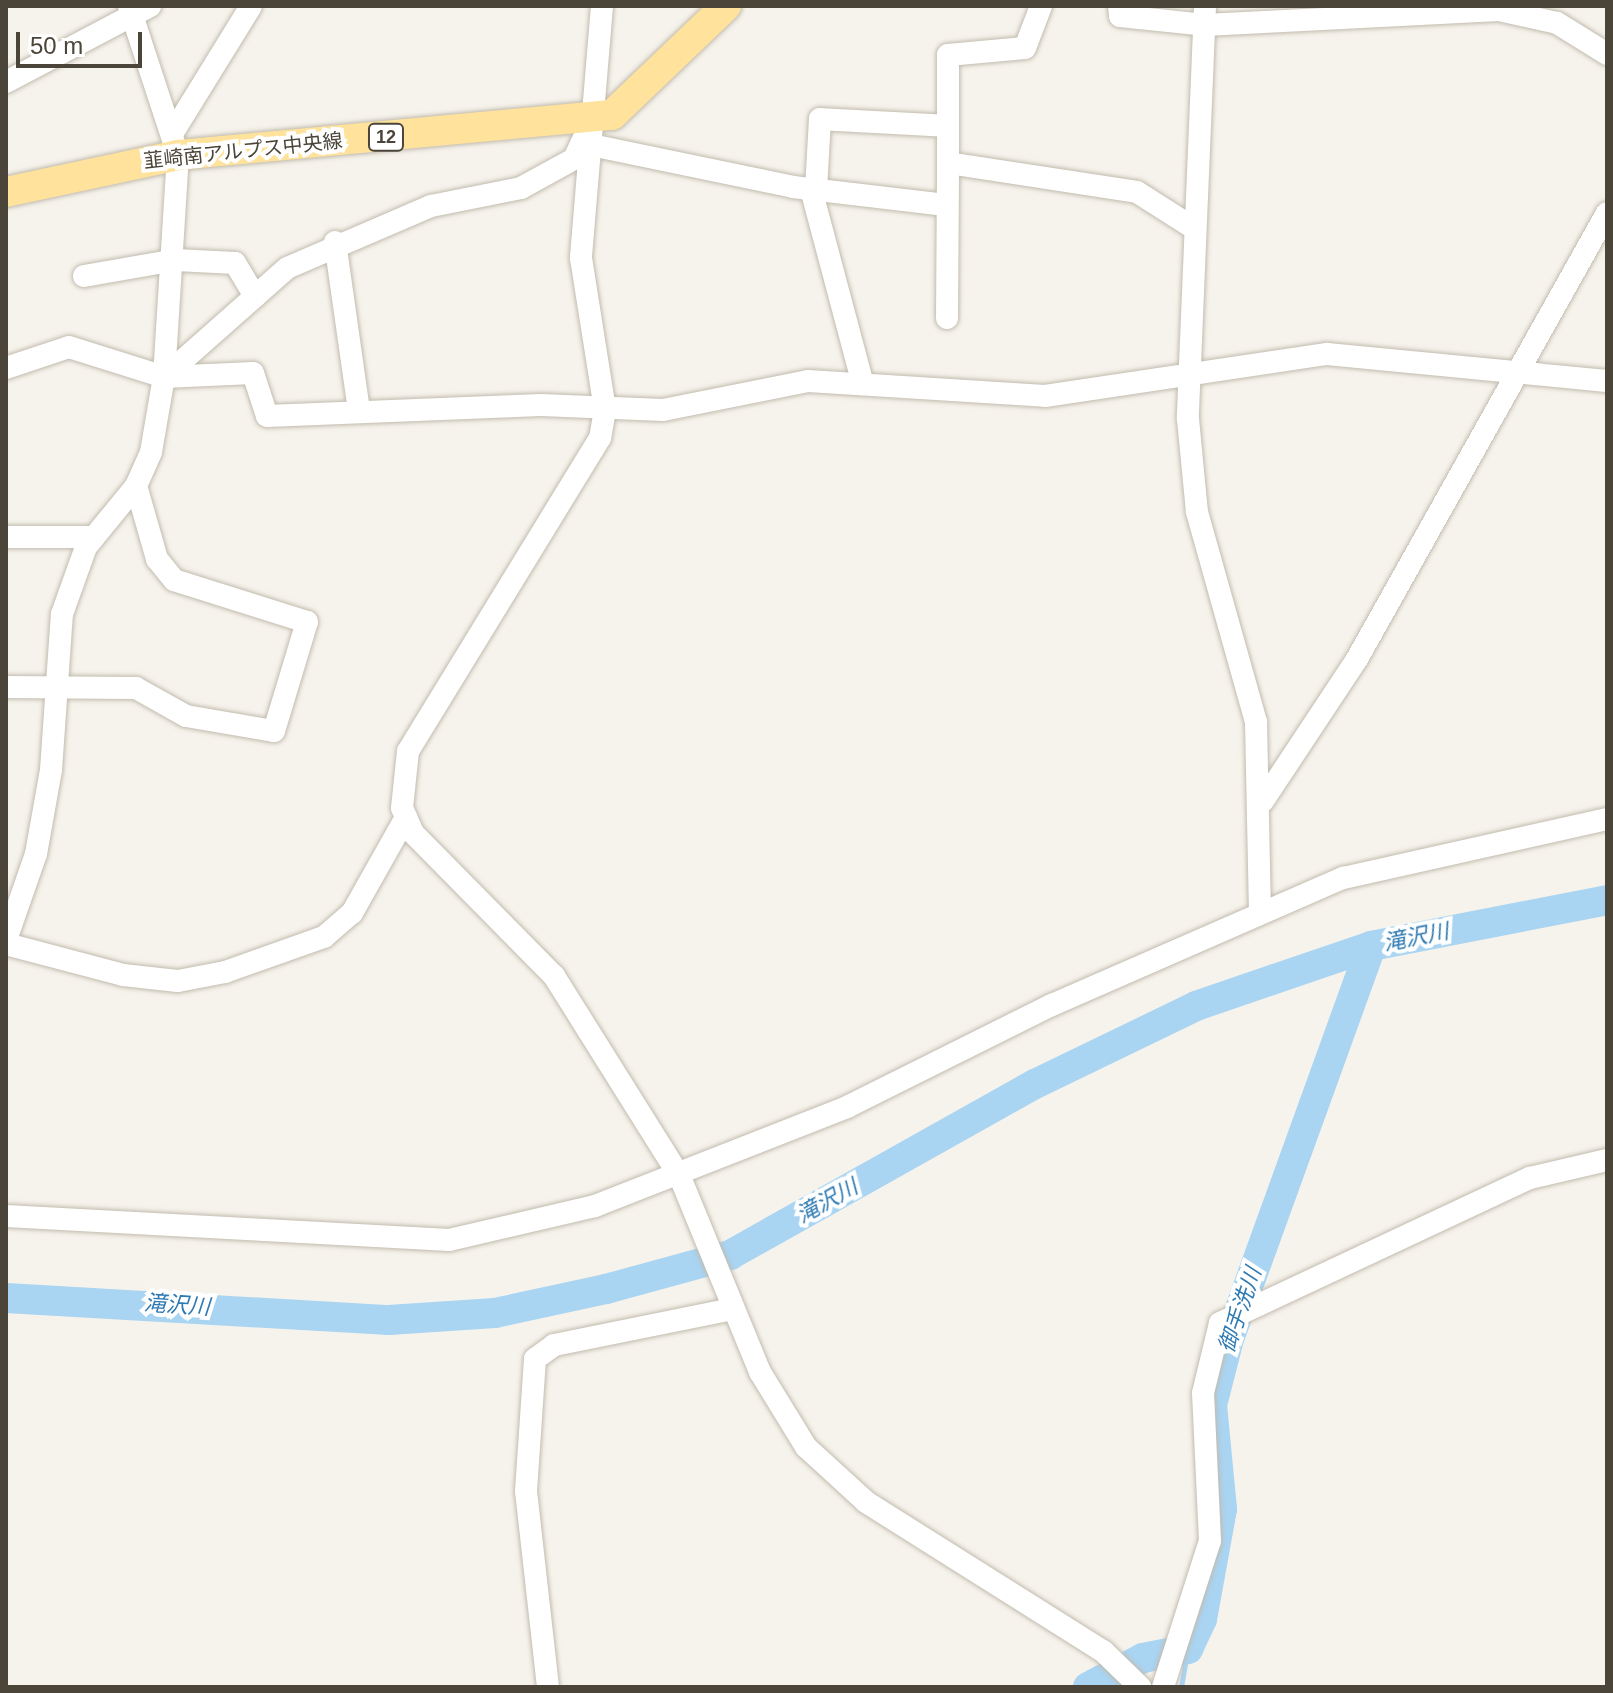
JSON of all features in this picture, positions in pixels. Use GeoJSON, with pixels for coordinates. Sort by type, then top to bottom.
{"type":"FeatureCollection","features":[{"type":"Feature","properties":{"kind":"main road","name":"韮崎南アルプス中央線"},"geometry":{"type":"LineString","coordinates":[[6,192],[175,144],[592,132],[635,99],[726,6]]}},
{"type":"Feature","properties":{"kind":"street"},"geometry":{"type":"LineString","coordinates":[[175,144],[251,6]]}},
{"type":"Feature","properties":{"kind":"street"},"geometry":{"type":"LineString","coordinates":[[602,6],[581,258],[605,410],[591,462],[408,751],[406,817],[413,833],[554,976],[680,1177],[760,1372],[806,1447],[856,1493],[1103,1651],[1140,1687]]}},
{"type":"Feature","properties":{"kind":"street"},"geometry":{"type":"LineString","coordinates":[[947,318],[948,55],[1025,48],[1041,6]]}},
{"type":"Feature","properties":{"kind":"street"},"geometry":{"type":"LineString","coordinates":[[1119,6],[1120,16],[1428,9],[1524,11],[1607,54]]}},
{"type":"Feature","properties":{"kind":"street"},"geometry":{"type":"LineString","coordinates":[[6,82],[137,9],[175,144],[176,260],[164,377],[151,452],[136,486],[94,537],[62,614],[57,687],[36,854],[6,942],[123,975],[178,981],[251,964],[324,937],[352,913],[406,817]]}},
{"type":"Feature","properties":{"kind":"street"},"geometry":{"type":"LineString","coordinates":[[1205,16],[1188,374],[1197,512],[1256,722],[1263,801],[1260,912]]}},
{"type":"Feature","properties":{"kind":"street"},"geometry":{"type":"LineString","coordinates":[[863,384],[813,190],[820,119],[948,126]]}},
{"type":"Feature","properties":{"kind":"street"},"geometry":{"type":"LineString","coordinates":[[592,132],[813,190],[946,205]]}},
{"type":"Feature","properties":{"kind":"street"},"geometry":{"type":"LineString","coordinates":[[164,377],[287,268],[335,242],[431,206],[521,188],[574,159],[592,132]]}},
{"type":"Feature","properties":{"kind":"street"},"geometry":{"type":"LineString","coordinates":[[948,163],[1137,192],[1195,229]]}},
{"type":"Feature","properties":{"kind":"street"},"geometry":{"type":"LineString","coordinates":[[1263,801],[1357,659],[1607,213]]}},
{"type":"Feature","properties":{"kind":"street"},"geometry":{"type":"LineString","coordinates":[[335,242],[359,411]]}},
{"type":"Feature","properties":{"kind":"street"},"geometry":{"type":"LineString","coordinates":[[84,276],[176,260],[235,263],[255,296]]}},
{"type":"Feature","properties":{"kind":"street"},"geometry":{"type":"LineString","coordinates":[[6,368],[69,347],[164,377],[253,373],[267,416],[359,411],[663,410],[775,383],[863,384],[1007,398],[1327,354],[1517,376],[1607,381]]}},
{"type":"Feature","properties":{"kind":"street"},"geometry":{"type":"LineString","coordinates":[[6,687],[136,688],[186,716],[274,731],[289,696],[307,622],[174,580],[157,559],[136,486]]}},
{"type":"Feature","properties":{"kind":"street"},"geometry":{"type":"LineString","coordinates":[[6,537],[94,537]]}},
{"type":"Feature","properties":{"kind":"street"},"geometry":{"type":"LineString","coordinates":[[6,1216],[449,1240],[595,1206],[680,1177],[1260,912],[1343,878],[1607,819]]}},
{"type":"Feature","properties":{"kind":"street"},"geometry":{"type":"LineString","coordinates":[[1164,1682],[1210,1541],[1203,1393],[1220,1323],[1263,1307],[1530,1178],[1607,1160]]}},
{"type":"Feature","properties":{"kind":"street"},"geometry":{"type":"LineString","coordinates":[[548,1687],[526,1491],[535,1359],[554,1345],[730,1301]]}},
{"type":"Feature","properties":{"kind":"waterway","name":"滝沢川"},"geometry":{"type":"LineString","coordinates":[[6,1298],[389,1320],[495,1313],[606,1289],[730,1255],[1035,1084],[1196,1006],[1371,946],[1607,900]]}},
{"type":"Feature","properties":{"kind":"waterway","name":"御手洗川"},"geometry":{"type":"LineString","coordinates":[[1088,1687],[1143,1658],[1188,1649],[1202,1619],[1222,1509],[1212,1405],[1229,1339],[1371,946]]}},
{"type":"Feature","properties":{"kind":"waterway","name":"御手洗川"},"geometry":{"type":"LineString","coordinates":[[1181,1687],[1188,1649]]}}]}
